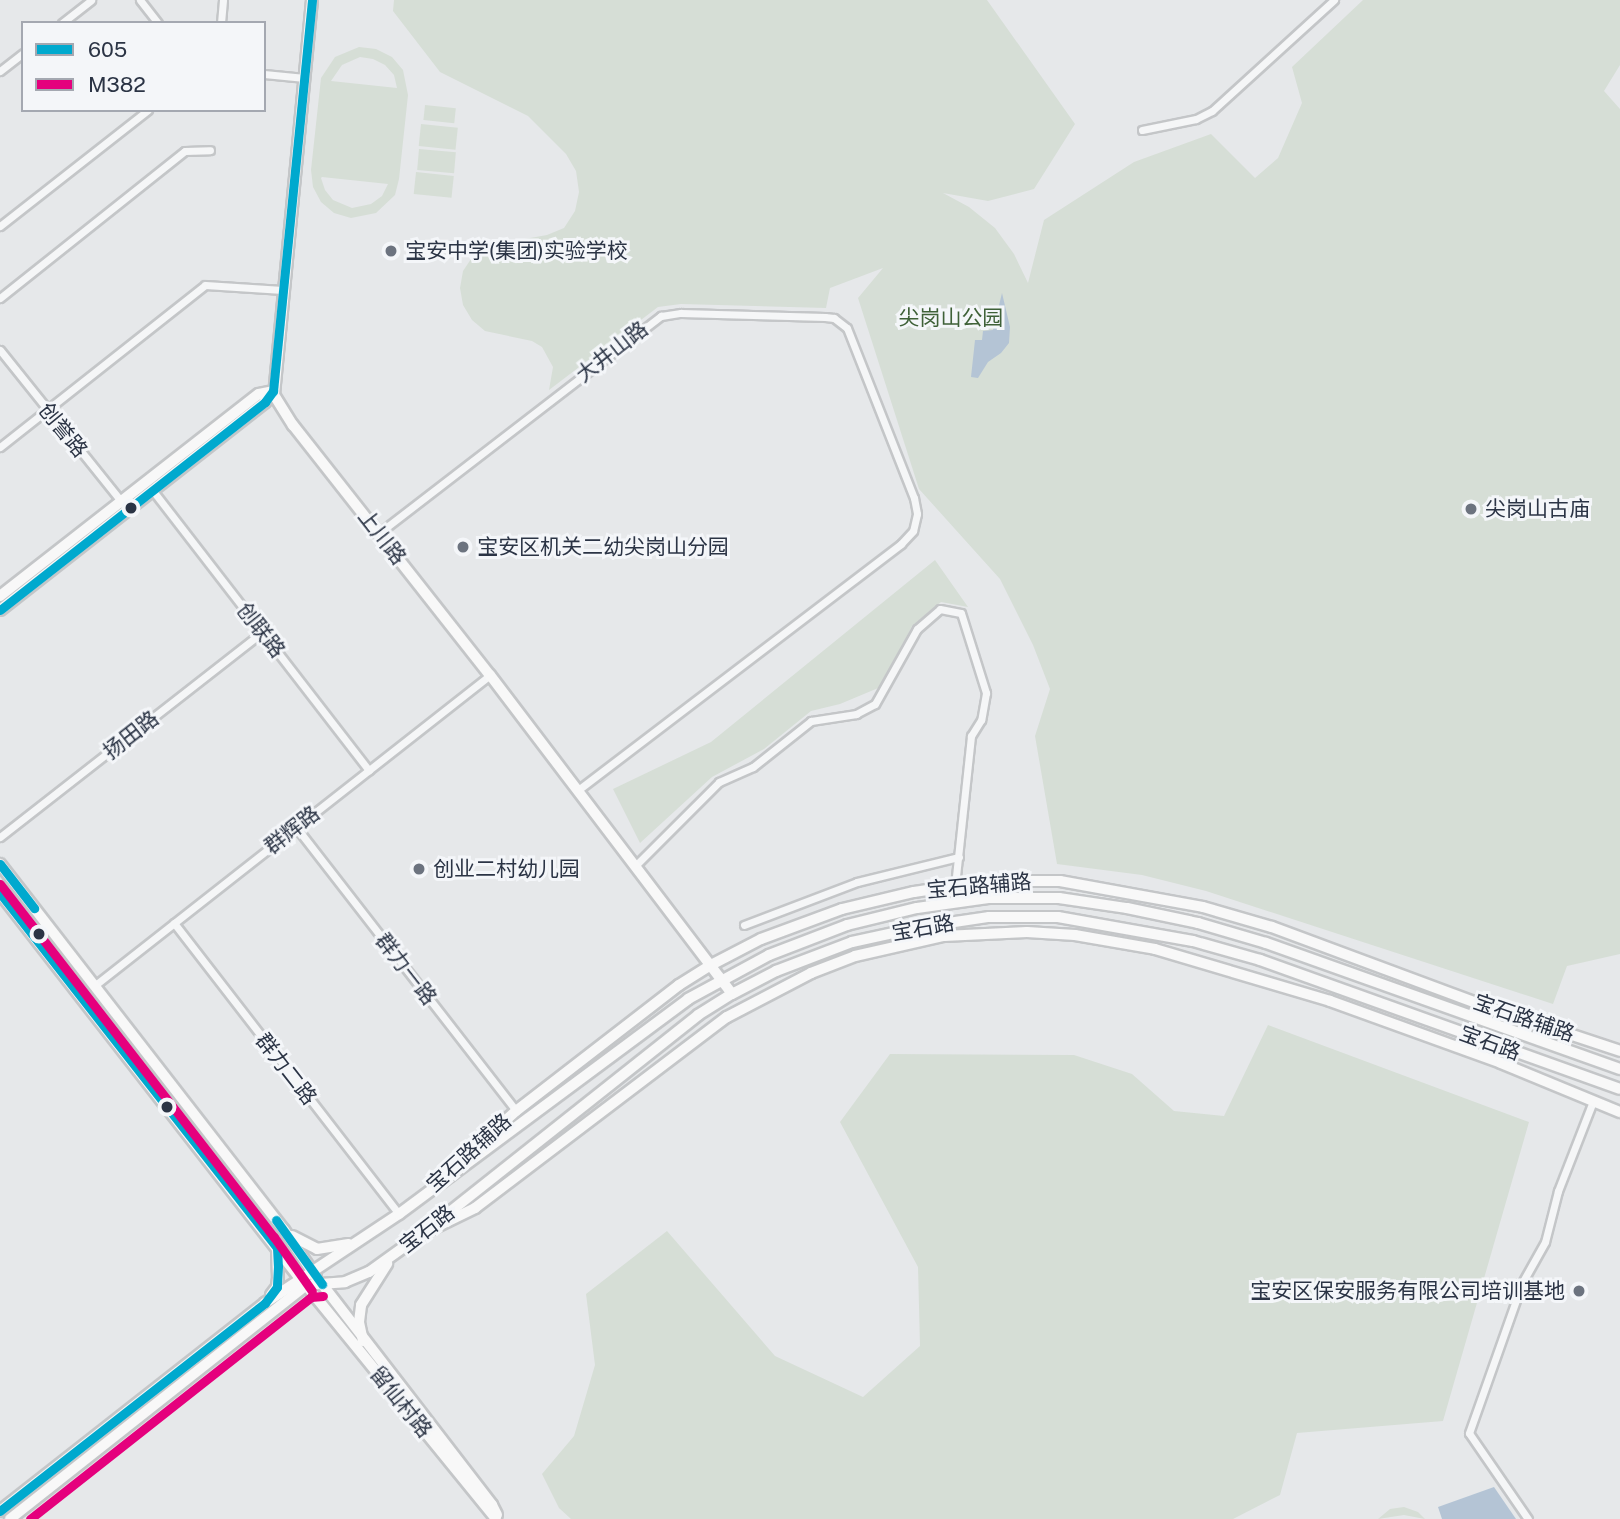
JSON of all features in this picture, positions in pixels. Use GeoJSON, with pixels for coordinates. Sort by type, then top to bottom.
{"type":"FeatureCollection","features":[{"type":"Feature","properties":{"kind":"main road"},"geometry":{"type":"LineString","coordinates":[[0,596],[125,506],[153,491],[265,402],[273,391],[312,0]]}},
{"type":"Feature","properties":{"kind":"main road"},"geometry":{"type":"LineString","coordinates":[[0,610],[259,394],[273,391]]}},
{"type":"Feature","properties":{"kind":"main road","name":"上川路"},"geometry":{"type":"LineString","coordinates":[[273,391],[282,410],[490,675],[732,994]]}},
{"type":"Feature","properties":{"kind":"main road"},"geometry":{"type":"LineString","coordinates":[[0,864],[284,1230],[322,1284]]}},
{"type":"Feature","properties":{"kind":"main road","name":"宝石路辅路"},"geometry":{"type":"LineString","coordinates":[[410,1206],[516,1111],[679,985],[711,965],[761,939],[842,909],[987,881],[1060,881],[1203,907],[1272,927],[1479,1004],[1620,1051]]}},
{"type":"Feature","properties":{"kind":"main road"},"geometry":{"type":"LineString","coordinates":[[0,893],[303,1282]]}},
{"type":"Feature","properties":{"kind":"main road","name":"宝石路"},"geometry":{"type":"LineString","coordinates":[[303,1282],[312,1272],[365,1239],[688,999],[769,955],[847,925],[917,908],[988,898],[1059,898],[1198,923],[1266,943],[1620,1069]]}},
{"type":"Feature","properties":{"kind":"main road","name":"宝石路"},"geometry":{"type":"LineString","coordinates":[[303,1282],[322,1284],[354,1280],[398,1252],[687,1023],[732,994],[776,971],[863,940],[921,927],[989,917],[1058,917],[1193,941],[1260,960],[1620,1089]]}},
{"type":"Feature","properties":{"kind":"main road","name":"宝石路辅路"},"geometry":{"type":"LineString","coordinates":[[422,1234],[475,1208],[727,1017],[771,992],[844,960],[944,936],[1027,932],[1075,935],[1155,949],[1330,1001],[1501,1063],[1620,1112]]}},
{"type":"Feature","properties":{"kind":"main road"},"geometry":{"type":"LineString","coordinates":[[284,1230],[317,1249],[339,1247],[365,1239]]}},
{"type":"Feature","properties":{"kind":"main road"},"geometry":{"type":"LineString","coordinates":[[265,1303],[277,1287],[277,1248]]}},
{"type":"Feature","properties":{"kind":"main road"},"geometry":{"type":"LineString","coordinates":[[363,1341],[359,1322],[364,1297],[383,1268],[398,1252]]}},
{"type":"Feature","properties":{"kind":"main road"},"geometry":{"type":"LineString","coordinates":[[0,1511],[265,1303],[303,1282]]}},
{"type":"Feature","properties":{"kind":"main road"},"geometry":{"type":"LineString","coordinates":[[9,1519],[303,1282]]}},
{"type":"Feature","properties":{"kind":"main road","name":"留仙村路"},"geometry":{"type":"LineString","coordinates":[[303,1282],[498,1519]]}},
{"type":"Feature","properties":{"kind":"main road","name":"留仙村路"},"geometry":{"type":"LineString","coordinates":[[322,1284],[363,1341],[492,1505],[498,1519]]}},
{"type":"Feature","properties":{"kind":"street"},"geometry":{"type":"LineString","coordinates":[[65,21],[91,0]]}},
{"type":"Feature","properties":{"kind":"street"},"geometry":{"type":"LineString","coordinates":[[140,0],[156,21]]}},
{"type":"Feature","properties":{"kind":"street"},"geometry":{"type":"LineString","coordinates":[[221,21],[223,0]]}},
{"type":"Feature","properties":{"kind":"street"},"geometry":{"type":"LineString","coordinates":[[1142,130],[1196,119],[1212,111],[1334,0]]}},
{"type":"Feature","properties":{"kind":"street"},"geometry":{"type":"LineString","coordinates":[[0,71],[21,55]]}},
{"type":"Feature","properties":{"kind":"street"},"geometry":{"type":"LineString","coordinates":[[266,74],[305,78]]}},
{"type":"Feature","properties":{"kind":"street"},"geometry":{"type":"LineString","coordinates":[[0,226],[145,112]]}},
{"type":"Feature","properties":{"kind":"street"},"geometry":{"type":"LineString","coordinates":[[0,298],[185,151],[210,150]]}},
{"type":"Feature","properties":{"kind":"street"},"geometry":{"type":"LineString","coordinates":[[0,447],[205,285],[283,290]]}},
{"type":"Feature","properties":{"kind":"street","name":"大井山路"},"geometry":{"type":"LineString","coordinates":[[379,534],[649,323],[667,314],[834,318],[852,335],[916,506],[916,523],[908,538],[578,790]]}},
{"type":"Feature","properties":{"kind":"street","name":"创誉路"},"geometry":{"type":"LineString","coordinates":[[0,350],[125,506]]}},
{"type":"Feature","properties":{"kind":"street","name":"创联路"},"geometry":{"type":"LineString","coordinates":[[153,491],[369,770]]}},
{"type":"Feature","properties":{"kind":"street"},"geometry":{"type":"LineString","coordinates":[[635,866],[719,782],[753,767],[811,721],[856,714],[875,704],[917,629],[940,610],[961,613],[986,693],[984,711],[971,736],[955,886]]}},
{"type":"Feature","properties":{"kind":"street","name":"扬田路"},"geometry":{"type":"LineString","coordinates":[[0,837],[262,632]]}},
{"type":"Feature","properties":{"kind":"street","name":"群辉路"},"geometry":{"type":"LineString","coordinates":[[94,986],[490,675]]}},
{"type":"Feature","properties":{"kind":"street","name":"群力一路"},"geometry":{"type":"LineString","coordinates":[[296,827],[516,1111]]}},
{"type":"Feature","properties":{"kind":"street"},"geometry":{"type":"LineString","coordinates":[[744,925],[857,882],[959,857]]}},
{"type":"Feature","properties":{"kind":"street","name":"群力二路"},"geometry":{"type":"LineString","coordinates":[[174,923],[399,1214]]}},
{"type":"Feature","properties":{"kind":"street"},"geometry":{"type":"LineString","coordinates":[[1528,1519],[1469,1433],[1502,1346],[1512,1308],[1545,1242],[1558,1191],[1593,1101]]}},
{"type":"Feature","properties":{"kind":"green space","name":"尖岗山公园"},"geometry":{"type":"Polygon","coordinates":[[[394,0],[987,0],[1075,124],[1034,189],[988,201],[943,193],[969,207],[995,228],[1014,254],[1028,283],[1044,220],[1134,162],[1211,134],[1255,178],[1278,158],[1302,103],[1292,67],[1363,0],[1620,0],[1620,65],[1604,91],[1620,109],[1620,954],[1567,966],[1553,1004],[1206,891],[1142,875],[1057,864],[1035,736],[1050,689],[1033,645],[1000,579],[919,489],[858,298],[883,268],[830,288],[826,308],[681,304],[658,307],[549,390],[553,367],[542,347],[532,341],[485,331],[472,320],[463,305],[460,288],[463,271],[473,256],[486,246],[547,235],[564,228],[575,211],[579,192],[576,171],[566,154],[528,116],[440,72],[393,11],[394,0]]]}},
{"type":"Feature","properties":{"kind":"green space"},"geometry":{"type":"Polygon","coordinates":[[[359,47],[376,49],[392,57],[403,70],[408,95],[395,195],[376,213],[351,218],[334,213],[321,202],[313,187],[311,170],[321,78],[335,57],[359,47]],[[360,57],[342,65],[331,81],[397,88],[394,75],[385,65],[360,57]],[[322,177],[325,190],[333,200],[352,208],[371,204],[382,196],[388,184],[322,177]]]}},
{"type":"Feature","properties":{"kind":"green space"},"geometry":{"type":"Polygon","coordinates":[[[425,105],[456,108],[454,123],[423,120],[425,105]]]}},
{"type":"Feature","properties":{"kind":"green space"},"geometry":{"type":"Polygon","coordinates":[[[421,124],[458,128],[455,150],[419,146],[421,124]]]}},
{"type":"Feature","properties":{"kind":"green space"},"geometry":{"type":"Polygon","coordinates":[[[419,149],[456,152],[454,173],[417,170],[419,149]]]}},
{"type":"Feature","properties":{"kind":"green space"},"geometry":{"type":"Polygon","coordinates":[[[416,172],[454,176],[451,198],[414,194],[416,172]]]}},
{"type":"Feature","properties":{"kind":"green space"},"geometry":{"type":"Polygon","coordinates":[[[935,560],[968,607],[941,602],[912,626],[883,686],[840,704],[811,711],[764,749],[712,777],[640,843],[613,789],[711,742],[935,560]]]}},
{"type":"Feature","properties":{"kind":"green space"},"geometry":{"type":"Polygon","coordinates":[[[1268,1025],[1529,1122],[1443,1421],[1297,1433],[1280,1495],[1233,1519],[571,1519],[559,1508],[542,1474],[574,1436],[595,1365],[586,1294],[667,1231],[775,1356],[863,1397],[920,1346],[918,1267],[840,1122],[890,1054],[1074,1055],[1132,1074],[1174,1111],[1224,1116],[1268,1025]]]}},
{"type":"Feature","properties":{"kind":"green space"},"geometry":{"type":"Polygon","coordinates":[[[1404,1507],[1418,1512],[1425,1519],[1404,1515],[1378,1519],[1390,1509],[1404,1507]]]}},
{"type":"Feature","properties":{"kind":"water"},"geometry":{"type":"Polygon","coordinates":[[[1002,293],[1010,327],[1009,343],[988,362],[978,378],[971,377],[975,340],[982,340],[983,331],[993,330],[1002,293]]]}},
{"type":"Feature","properties":{"kind":"water"},"geometry":{"type":"Polygon","coordinates":[[[1494,1487],[1516,1519],[1442,1519],[1438,1507],[1494,1487]]]}},
{"type":"Feature","properties":{"kind":"transit line","name":"605"},"geometry":{"type":"LineString","coordinates":[[0,610],[265,402],[273,391],[312,0]]}},
{"type":"Feature","properties":{"kind":"transit line","name":"605"},"geometry":{"type":"LineString","coordinates":[[0,864],[34,908]]}},
{"type":"Feature","properties":{"kind":"transit line","name":"M382"},"geometry":{"type":"LineString","coordinates":[[0,884],[274,1237],[312,1291]]}},
{"type":"Feature","properties":{"kind":"transit line","name":"605"},"geometry":{"type":"LineString","coordinates":[[0,893],[277,1248],[278,1266],[277,1287],[265,1303],[0,1511]]}},
{"type":"Feature","properties":{"kind":"transit line","name":"605"},"geometry":{"type":"LineString","coordinates":[[276,1220],[322,1284]]}},
{"type":"Feature","properties":{"kind":"transit line","name":"M382"},"geometry":{"type":"LineString","coordinates":[[30,1519],[311,1297],[323,1296]]}},
{"type":"Feature","properties":{"kind":"place","name":"宝安中学(集团)实验学校"},"geometry":{"type":"Point","coordinates":[391,251]}},
{"type":"Feature","properties":{"kind":"place","name":"尖岗山古庙"},"geometry":{"type":"Point","coordinates":[1471,509]}},
{"type":"Feature","properties":{"kind":"place","name":"宝安区机关二幼尖岗山分园"},"geometry":{"type":"Point","coordinates":[463,547]}},
{"type":"Feature","properties":{"kind":"place","name":"创业二村幼儿园"},"geometry":{"type":"Point","coordinates":[419,869]}},
{"type":"Feature","properties":{"kind":"place","name":"宝安区保安服务有限公司培训基地"},"geometry":{"type":"Point","coordinates":[1579,1291]}}]}
